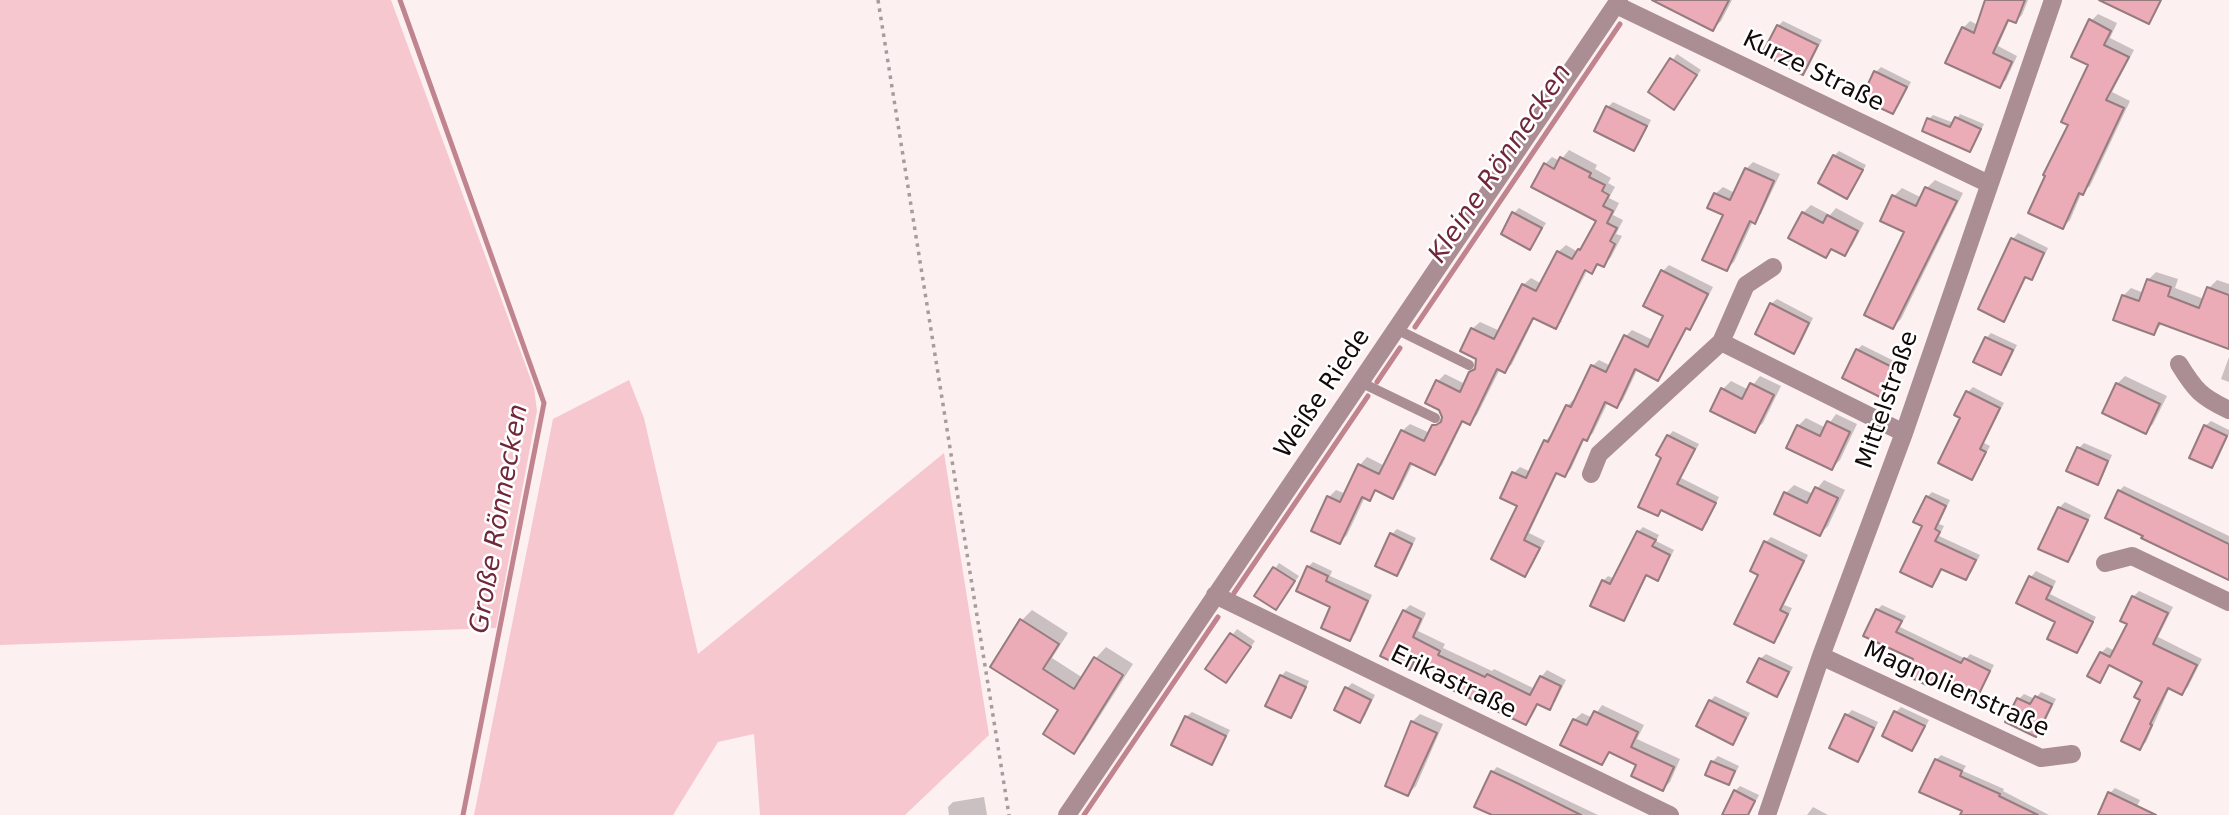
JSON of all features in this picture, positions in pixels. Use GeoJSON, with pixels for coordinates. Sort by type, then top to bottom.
{"type":"FeatureCollection","features":[{"type":"Feature","properties":{"kind":"street","name":"Mittelstraße"},"geometry":{"type":"LineString","coordinates":[[1767,815],[1821,656],[1904,433],[2053,0]]}},
{"type":"Feature","properties":{"kind":"street","name":"Kurze Straße"},"geometry":{"type":"LineString","coordinates":[[1618,3],[1989,184]]}},
{"type":"Feature","properties":{"kind":"street","name":"Weiße Riede"},"geometry":{"type":"LineString","coordinates":[[1067,815],[1618,3]]}},
{"type":"Feature","properties":{"kind":"street"},"geometry":{"type":"LineString","coordinates":[[1591,474],[1599,454],[1720,342],[1746,285],[1773,267]]}},
{"type":"Feature","properties":{"kind":"street"},"geometry":{"type":"LineString","coordinates":[[1720,342],[1904,433]]}},
{"type":"Feature","properties":{"kind":"street"},"geometry":{"type":"LineString","coordinates":[[2179,364],[2195,390],[2229,410]]}},
{"type":"Feature","properties":{"kind":"street"},"geometry":{"type":"LineString","coordinates":[[2105,563],[2132,556],[2229,602]]}},
{"type":"Feature","properties":{"kind":"street","name":"Erikastraße"},"geometry":{"type":"LineString","coordinates":[[1215,595],[1670,815]]}},
{"type":"Feature","properties":{"kind":"street","name":"Magnolienstraße"},"geometry":{"type":"LineString","coordinates":[[1821,656],[2041,758],[2072,754]]}},
{"type":"Feature","properties":{"kind":"lane"},"geometry":{"type":"LineString","coordinates":[[1396,329],[1469,365]]}},
{"type":"Feature","properties":{"kind":"lane"},"geometry":{"type":"LineString","coordinates":[[1360,383],[1435,418]]}},
{"type":"Feature","properties":{"kind":"path"},"geometry":{"type":"LineString","coordinates":[[878,0],[1009,815]]}},
{"type":"Feature","properties":{"kind":"shaded area"},"geometry":{"type":"Polygon","coordinates":[[[0,0],[391,0],[534,388],[537,411],[496,628],[0,645],[0,0]]]}},
{"type":"Feature","properties":{"kind":"shaded area"},"geometry":{"type":"Polygon","coordinates":[[[629,380],[644,418],[698,654],[944,453],[989,735],[905,815],[760,815],[754,734],[718,742],[673,815],[474,815],[553,419],[629,380]]]}},
{"type":"Feature","properties":{"kind":"building"},"geometry":{"type":"Polygon","coordinates":[[[1652,0],[1729,0],[1713,31],[1652,0]]]}},
{"type":"Feature","properties":{"kind":"building"},"geometry":{"type":"Polygon","coordinates":[[[1985,0],[2025,0],[2016,23],[2008,20],[1993,53],[2012,62],[2000,88],[1945,63],[1962,27],[1974,33],[1985,0]]]}},
{"type":"Feature","properties":{"kind":"building"},"geometry":{"type":"Polygon","coordinates":[[[2099,0],[2161,0],[2149,24],[2099,0]]]}},
{"type":"Feature","properties":{"kind":"building"},"geometry":{"type":"Polygon","coordinates":[[[2089,19],[2111,31],[2104,45],[2129,57],[2106,100],[2124,108],[2083,195],[2079,193],[2063,229],[2028,213],[2068,125],[2061,122],[2088,65],[2071,57],[2089,19]]]}},
{"type":"Feature","properties":{"kind":"building"},"geometry":{"type":"Polygon","coordinates":[[[1777,25],[1818,45],[1803,75],[1762,54],[1777,25]]]}},
{"type":"Feature","properties":{"kind":"building"},"geometry":{"type":"Polygon","coordinates":[[[1670,58],[1697,75],[1674,110],[1648,92],[1670,58]]]}},
{"type":"Feature","properties":{"kind":"building"},"geometry":{"type":"Polygon","coordinates":[[[1874,71],[1907,87],[1893,114],[1861,99],[1874,71]]]}},
{"type":"Feature","properties":{"kind":"building"},"geometry":{"type":"Polygon","coordinates":[[[1606,106],[1647,126],[1634,151],[1594,131],[1606,106]]]}},
{"type":"Feature","properties":{"kind":"building"},"geometry":{"type":"Polygon","coordinates":[[[1955,117],[1981,129],[1970,152],[1922,131],[1927,118],[1950,127],[1955,117]]]}},
{"type":"Feature","properties":{"kind":"building"},"geometry":{"type":"Polygon","coordinates":[[[1833,155],[1863,170],[1847,199],[1818,183],[1833,155]]]}},
{"type":"Feature","properties":{"kind":"building"},"geometry":{"type":"Polygon","coordinates":[[[1560,157],[1591,173],[1589,177],[1605,185],[1602,191],[1609,195],[1603,206],[1613,211],[1607,223],[1617,228],[1610,241],[1615,244],[1604,267],[1597,264],[1592,274],[1585,270],[1556,329],[1533,318],[1505,373],[1497,369],[1470,425],[1462,421],[1435,475],[1410,463],[1393,499],[1375,490],[1370,501],[1362,497],[1340,544],[1311,531],[1327,496],[1340,502],[1358,464],[1379,474],[1401,430],[1424,441],[1432,425],[1441,422],[1439,410],[1425,403],[1436,380],[1460,392],[1469,372],[1475,369],[1476,359],[1460,351],[1471,328],[1494,339],[1522,284],[1536,291],[1557,251],[1572,259],[1578,249],[1580,250],[1596,221],[1531,187],[1544,163],[1554,169],[1560,157]]]}},
{"type":"Feature","properties":{"kind":"building"},"geometry":{"type":"Polygon","coordinates":[[[1745,168],[1774,181],[1755,224],[1750,221],[1727,271],[1702,260],[1723,215],[1707,208],[1714,193],[1730,200],[1745,168]]]}},
{"type":"Feature","properties":{"kind":"building"},"geometry":{"type":"Polygon","coordinates":[[[1925,187],[1957,201],[1893,329],[1864,315],[1904,232],[1880,221],[1892,195],[1916,206],[1925,187]]]}},
{"type":"Feature","properties":{"kind":"building"},"geometry":{"type":"Polygon","coordinates":[[[1512,212],[1542,228],[1530,250],[1501,234],[1512,212]]]}},
{"type":"Feature","properties":{"kind":"building"},"geometry":{"type":"Polygon","coordinates":[[[1802,212],[1823,223],[1827,215],[1858,231],[1845,256],[1831,249],[1826,258],[1788,238],[1802,212]]]}},
{"type":"Feature","properties":{"kind":"building"},"geometry":{"type":"Polygon","coordinates":[[[2011,238],[2044,253],[2032,280],[2025,277],[2004,322],[1978,309],[2011,238]]]}},
{"type":"Feature","properties":{"kind":"building"},"geometry":{"type":"Polygon","coordinates":[[[1661,270],[1708,294],[1690,330],[1686,328],[1658,381],[1635,369],[1617,408],[1605,402],[1587,441],[1583,439],[1565,477],[1556,473],[1524,540],[1540,548],[1525,577],[1491,559],[1517,506],[1500,498],[1512,472],[1526,478],[1544,440],[1548,442],[1566,405],[1571,407],[1591,365],[1606,372],[1624,335],[1648,347],[1663,316],[1643,306],[1661,270]]]}},
{"type":"Feature","properties":{"kind":"building"},"geometry":{"type":"Polygon","coordinates":[[[2147,279],[2171,287],[2168,296],[2199,308],[2207,287],[2229,295],[2229,349],[2159,323],[2154,335],[2113,320],[2122,295],[2139,301],[2147,279]]]}},
{"type":"Feature","properties":{"kind":"building"},"geometry":{"type":"Polygon","coordinates":[[[1770,303],[1809,323],[1794,354],[1755,334],[1770,303]]]}},
{"type":"Feature","properties":{"kind":"building"},"geometry":{"type":"Polygon","coordinates":[[[1985,337],[2013,350],[2001,375],[1973,362],[1985,337]]]}},
{"type":"Feature","properties":{"kind":"building"},"geometry":{"type":"Polygon","coordinates":[[[1856,349],[1894,368],[1880,397],[1842,378],[1856,349]]]}},
{"type":"Feature","properties":{"kind":"building"},"geometry":{"type":"Polygon","coordinates":[[[1750,383],[1774,395],[1755,433],[1710,411],[1721,388],[1742,399],[1750,383]]]}},
{"type":"Feature","properties":{"kind":"building"},"geometry":{"type":"Polygon","coordinates":[[[2116,383],[2160,404],[2146,434],[2102,413],[2116,383]]]}},
{"type":"Feature","properties":{"kind":"building"},"geometry":{"type":"Polygon","coordinates":[[[1966,391],[2000,408],[1980,449],[1986,452],[1972,480],[1938,463],[1960,418],[1954,415],[1966,391]]]}},
{"type":"Feature","properties":{"kind":"building"},"geometry":{"type":"Polygon","coordinates":[[[1827,421],[1850,432],[1832,470],[1786,448],[1797,425],[1820,436],[1827,421]]]}},
{"type":"Feature","properties":{"kind":"building"},"geometry":{"type":"Polygon","coordinates":[[[2204,425],[2227,436],[2212,468],[2189,458],[2204,425]]]}},
{"type":"Feature","properties":{"kind":"building"},"geometry":{"type":"Polygon","coordinates":[[[1667,435],[1695,449],[1677,484],[1716,503],[1702,530],[1661,510],[1658,516],[1638,507],[1661,458],[1656,455],[1667,435]]]}},
{"type":"Feature","properties":{"kind":"building"},"geometry":{"type":"Polygon","coordinates":[[[2077,447],[2108,461],[2098,485],[2066,471],[2077,447]]]}},
{"type":"Feature","properties":{"kind":"building"},"geometry":{"type":"Polygon","coordinates":[[[1815,487],[1838,498],[1820,536],[1774,514],[1784,492],[1807,503],[1815,487]]]}},
{"type":"Feature","properties":{"kind":"building"},"geometry":{"type":"Polygon","coordinates":[[[2118,490],[2229,544],[2229,580],[2105,518],[2118,490]]]}},
{"type":"Feature","properties":{"kind":"building"},"geometry":{"type":"Polygon","coordinates":[[[1926,496],[1946,506],[1935,529],[1940,532],[1935,541],[1976,560],[1966,580],[1941,569],[1932,587],[1900,572],[1922,526],[1913,522],[1926,496]]]}},
{"type":"Feature","properties":{"kind":"building"},"geometry":{"type":"Polygon","coordinates":[[[2058,507],[2088,520],[2068,562],[2038,549],[2058,507]]]}},
{"type":"Feature","properties":{"kind":"building"},"geometry":{"type":"Polygon","coordinates":[[[1637,531],[1656,540],[1652,546],[1670,555],[1658,581],[1646,575],[1624,621],[1590,606],[1602,580],[1610,584],[1637,531]]]}},
{"type":"Feature","properties":{"kind":"building"},"geometry":{"type":"Polygon","coordinates":[[[1390,533],[1412,544],[1397,576],[1375,566],[1390,533]]]}},
{"type":"Feature","properties":{"kind":"building"},"geometry":{"type":"Polygon","coordinates":[[[1764,541],[1804,561],[1780,610],[1788,614],[1774,643],[1734,624],[1758,575],[1750,571],[1764,541]]]}},
{"type":"Feature","properties":{"kind":"building"},"geometry":{"type":"Polygon","coordinates":[[[1307,566],[1328,576],[1326,581],[1368,601],[1350,641],[1321,628],[1330,607],[1296,591],[1307,566]]]}},
{"type":"Feature","properties":{"kind":"building"},"geometry":{"type":"Polygon","coordinates":[[[1273,567],[1295,581],[1276,610],[1254,596],[1273,567]]]}},
{"type":"Feature","properties":{"kind":"building"},"geometry":{"type":"Polygon","coordinates":[[[2029,576],[2052,587],[2046,599],[2093,622],[2077,653],[2047,639],[2055,622],[2016,603],[2029,576]]]}},
{"type":"Feature","properties":{"kind":"building"},"geometry":{"type":"Polygon","coordinates":[[[2132,596],[2168,613],[2153,644],[2197,665],[2182,695],[2168,688],[2140,750],[2121,741],[2140,700],[2134,697],[2142,682],[2109,665],[2100,683],[2087,676],[2100,652],[2110,657],[2127,624],[2120,621],[2132,596]]]}},
{"type":"Feature","properties":{"kind":"building"},"geometry":{"type":"Polygon","coordinates":[[[1876,609],[1902,621],[1896,632],[1961,663],[1964,658],[1990,671],[1977,698],[1935,679],[1931,687],[1905,675],[1913,659],[1863,636],[1876,609]]]}},
{"type":"Feature","properties":{"kind":"building"},"geometry":{"type":"Polygon","coordinates":[[[1403,610],[1421,619],[1413,637],[1440,651],[1438,655],[1485,677],[1487,674],[1530,695],[1540,676],[1561,686],[1550,710],[1537,704],[1526,725],[1442,685],[1447,676],[1415,660],[1410,670],[1380,656],[1403,610]]]}},
{"type":"Feature","properties":{"kind":"building"},"geometry":{"type":"Polygon","coordinates":[[[1020,619],[1059,644],[1043,669],[1074,689],[1094,657],[1123,675],[1074,754],[1043,734],[1058,710],[990,667],[1020,619]]]}},
{"type":"Feature","properties":{"kind":"building"},"geometry":{"type":"Polygon","coordinates":[[[1230,633],[1251,647],[1226,683],[1205,669],[1230,633]]]}},
{"type":"Feature","properties":{"kind":"building"},"geometry":{"type":"Polygon","coordinates":[[[1759,658],[1789,672],[1777,697],[1747,682],[1759,658]]]}},
{"type":"Feature","properties":{"kind":"building"},"geometry":{"type":"Polygon","coordinates":[[[1280,675],[1306,687],[1291,718],[1265,706],[1280,675]]]}},
{"type":"Feature","properties":{"kind":"building"},"geometry":{"type":"Polygon","coordinates":[[[1345,687],[1371,700],[1360,723],[1334,710],[1345,687]]]}},
{"type":"Feature","properties":{"kind":"building"},"geometry":{"type":"Polygon","coordinates":[[[2035,696],[2052,704],[2036,737],[2005,722],[2017,698],[2030,704],[2035,696]]]}},
{"type":"Feature","properties":{"kind":"building"},"geometry":{"type":"Polygon","coordinates":[[[1709,700],[1746,718],[1733,745],[1696,726],[1709,700]]]}},
{"type":"Feature","properties":{"kind":"building"},"geometry":{"type":"Polygon","coordinates":[[[1594,711],[1638,732],[1631,747],[1674,767],[1663,791],[1631,776],[1636,765],[1609,752],[1602,765],[1560,745],[1573,719],[1587,725],[1594,711]]]}},
{"type":"Feature","properties":{"kind":"building"},"geometry":{"type":"Polygon","coordinates":[[[1894,711],[1925,726],[1912,751],[1882,736],[1894,711]]]}},
{"type":"Feature","properties":{"kind":"building"},"geometry":{"type":"Polygon","coordinates":[[[1845,714],[1874,728],[1858,762],[1829,748],[1845,714]]]}},
{"type":"Feature","properties":{"kind":"building"},"geometry":{"type":"Polygon","coordinates":[[[1185,716],[1226,736],[1212,765],[1171,745],[1185,716]]]}},
{"type":"Feature","properties":{"kind":"building"},"geometry":{"type":"Polygon","coordinates":[[[1411,721],[1437,733],[1408,796],[1385,786],[1411,721]]]}},
{"type":"Feature","properties":{"kind":"building"},"geometry":{"type":"Polygon","coordinates":[[[1935,759],[1962,771],[1960,776],[2038,815],[1960,815],[1962,811],[1919,792],[1935,759]]]}},
{"type":"Feature","properties":{"kind":"building"},"geometry":{"type":"Polygon","coordinates":[[[1711,761],[1735,771],[1729,785],[1705,775],[1711,761]]]}},
{"type":"Feature","properties":{"kind":"building"},"geometry":{"type":"Polygon","coordinates":[[[1491,771],[1581,815],[1492,815],[1474,807],[1491,771]]]}},
{"type":"Feature","properties":{"kind":"building"},"geometry":{"type":"Polygon","coordinates":[[[1734,790],[1755,801],[1748,815],[1722,815],[1734,790]]]}},
{"type":"Feature","properties":{"kind":"building"},"geometry":{"type":"Polygon","coordinates":[[[2108,792],[2156,815],[2098,815],[2108,792]]]}},
{"type":"Feature","properties":{"kind":"waterway","name":"Große Rönnecken"},"geometry":{"type":"LineString","coordinates":[[400,0],[544,403],[463,815]]}},
{"type":"Feature","properties":{"kind":"waterway","name":"Kleine Rönnecken"},"geometry":{"type":"LineString","coordinates":[[1415,327],[1620,24]]}},
{"type":"Feature","properties":{"kind":"waterway","name":"Kleine Rönnecken"},"geometry":{"type":"LineString","coordinates":[[1377,382],[1400,348]]}},
{"type":"Feature","properties":{"kind":"waterway","name":"Kleine Rönnecken"},"geometry":{"type":"LineString","coordinates":[[1234,593],[1368,396]]}},
{"type":"Feature","properties":{"kind":"waterway","name":"Kleine Rönnecken"},"geometry":{"type":"LineString","coordinates":[[1084,815],[1218,617]]}}]}
